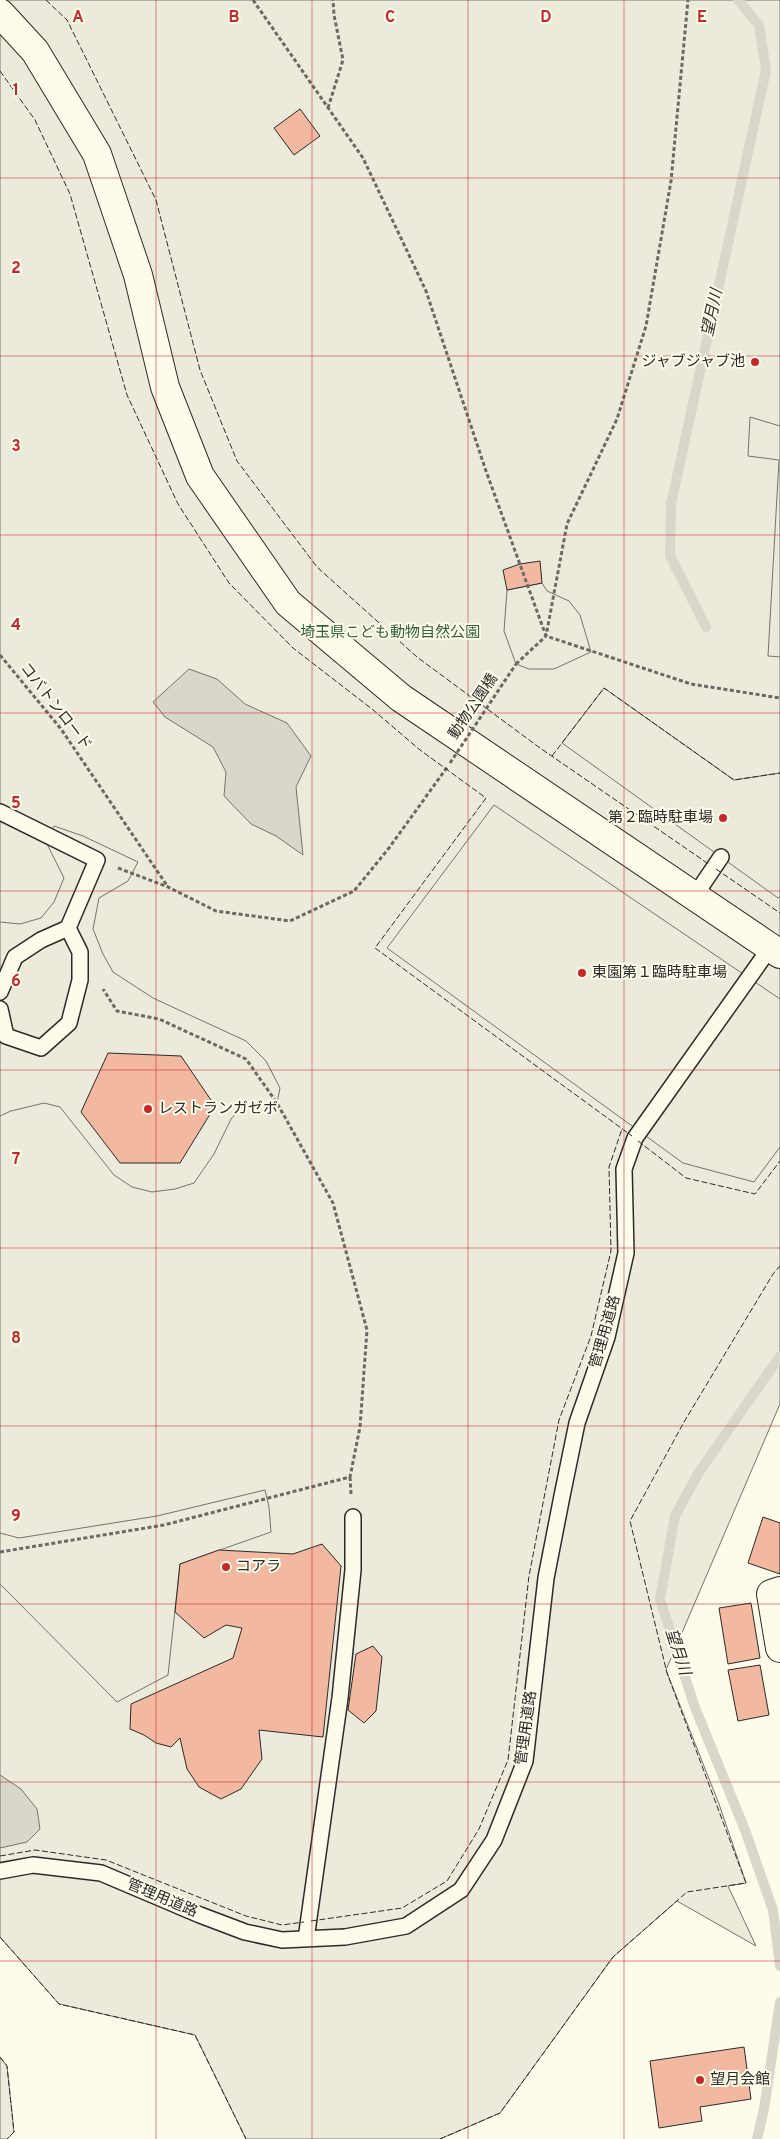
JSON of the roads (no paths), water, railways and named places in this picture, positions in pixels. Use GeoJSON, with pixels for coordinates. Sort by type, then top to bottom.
{"type":"FeatureCollection","features":[{"type":"Feature","properties":{"kind":"street"},"geometry":{"type":"LineString","coordinates":[[0,13],[36,50],[97,154],[138,275],[165,387],[200,476],[288,603],[401,698],[775,951]]}},
{"type":"Feature","properties":{"kind":"street"},"geometry":{"type":"LineString","coordinates":[[780,1591],[771,1594],[780,1648]]}},
{"type":"Feature","properties":{"kind":"lane"},"geometry":{"type":"LineString","coordinates":[[0,812],[97,860],[68,928],[41,940],[15,958],[0,992]]}},
{"type":"Feature","properties":{"kind":"lane"},"geometry":{"type":"LineString","coordinates":[[694,897],[721,857]]}},
{"type":"Feature","properties":{"kind":"lane"},"geometry":{"type":"LineString","coordinates":[[0,1009],[6,1036],[41,1048],[70,1023],[80,980],[80,952],[68,928]]}},
{"type":"Feature","properties":{"kind":"lane","name":"管理用道路"},"geometry":{"type":"LineString","coordinates":[[0,1871],[33,1865],[101,1872],[200,1915],[246,1932],[282,1940],[346,1937],[406,1926],[461,1890],[494,1840],[525,1761],[546,1578],[576,1423],[607,1337],[626,1253],[624,1169],[635,1138],[775,951]]}},
{"type":"Feature","properties":{"kind":"lane"},"geometry":{"type":"LineString","coordinates":[[306,1939],[340,1698],[353,1570],[353,1517]]}},
{"type":"Feature","properties":{"kind":"waterway","name":"望月川"},"geometry":{"type":"LineString","coordinates":[[706,627],[670,556],[671,504],[766,70],[759,25],[738,0]]}},
{"type":"Feature","properties":{"kind":"waterway","name":"望月川"},"geometry":{"type":"LineString","coordinates":[[780,1356],[699,1472],[675,1516],[660,1599],[694,1705],[745,1830],[773,1910],[780,1966]]}},
{"type":"Feature","properties":{"kind":"waterway","name":"望月川"},"geometry":{"type":"LineString","coordinates":[[757,2139],[764,2109],[780,2002]]}},
{"type":"Feature","properties":{"kind":"place","name":"ジャブジャブ池"},"geometry":{"type":"Point","coordinates":[755,362]}},
{"type":"Feature","properties":{"kind":"place","name":"第２臨時駐車場"},"geometry":{"type":"Point","coordinates":[723,818]}},
{"type":"Feature","properties":{"kind":"place","name":"東園第１臨時駐車場"},"geometry":{"type":"Point","coordinates":[582,973]}},
{"type":"Feature","properties":{"kind":"place","name":"レストランガゼボ"},"geometry":{"type":"Point","coordinates":[148,1109]}},
{"type":"Feature","properties":{"kind":"place","name":"コアラ"},"geometry":{"type":"Point","coordinates":[226,1567]}},
{"type":"Feature","properties":{"kind":"place","name":"望月会館"},"geometry":{"type":"Point","coordinates":[700,2080]}},
{"type":"Feature","properties":{"kind":"park label","name":"埼玉県こども動物自然公園"},"geometry":{"type":"Point","coordinates":[390,633]}}]}
